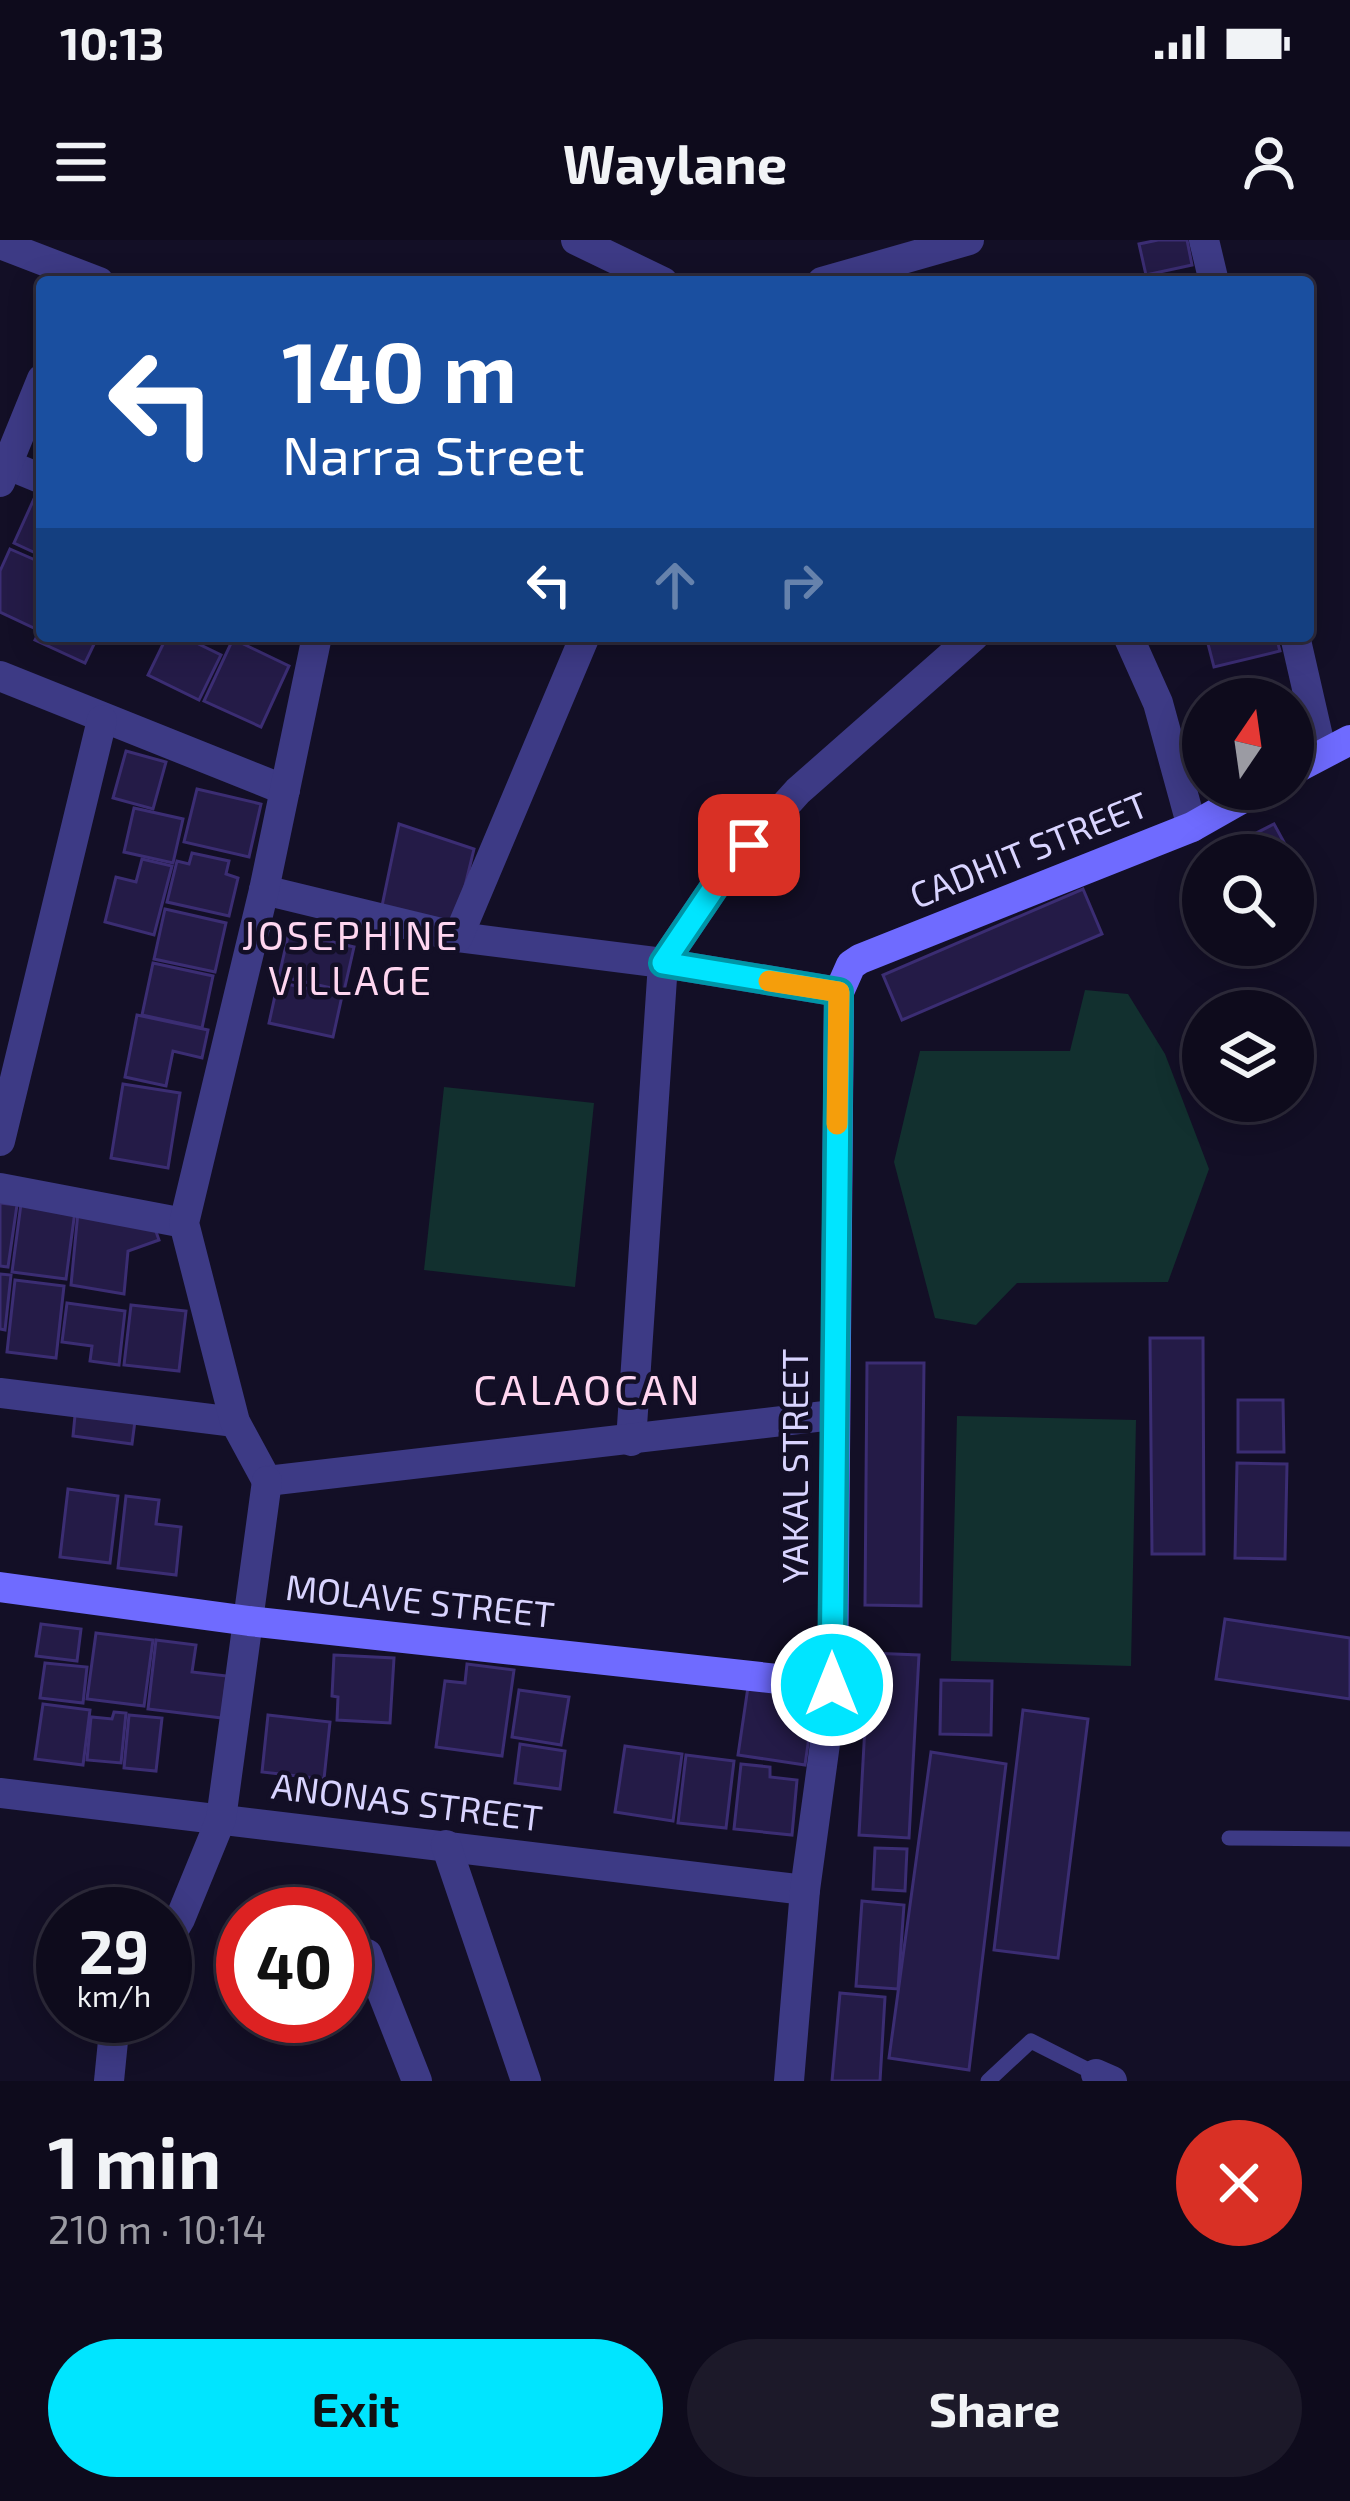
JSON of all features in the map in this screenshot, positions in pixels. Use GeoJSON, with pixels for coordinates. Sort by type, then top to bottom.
{"type":"FeatureCollection","features":[{"type":"Feature","properties":{"kind":"street"},"geometry":{"type":"LineString","coordinates":[[576,240],[651,276]]}},
{"type":"Feature","properties":{"kind":"street"},"geometry":{"type":"LineString","coordinates":[[843,276],[969,240]]}},
{"type":"Feature","properties":{"kind":"street"},"geometry":{"type":"LineString","coordinates":[[1204,240],[1213,276]]}},
{"type":"Feature","properties":{"kind":"street"},"geometry":{"type":"LineString","coordinates":[[0,244],[78,276]]}},
{"type":"Feature","properties":{"kind":"street"},"geometry":{"type":"LineString","coordinates":[[36,394],[4,474],[36,478]]}},
{"type":"Feature","properties":{"kind":"street"},"geometry":{"type":"LineString","coordinates":[[192,1890],[221,1819],[267,1481],[236,1422],[184,1223],[264,890],[316,642]]}},
{"type":"Feature","properties":{"kind":"street"},"geometry":{"type":"LineString","coordinates":[[458,937],[582,642]]}},
{"type":"Feature","properties":{"kind":"street"},"geometry":{"type":"LineString","coordinates":[[631,1441],[663,963],[724,873],[798,791],[967,642]]}},
{"type":"Feature","properties":{"kind":"street"},"geometry":{"type":"LineString","coordinates":[[1131,642],[1158,703],[1192,827]]}},
{"type":"Feature","properties":{"kind":"street"},"geometry":{"type":"LineString","coordinates":[[1297,642],[1336,747]]}},
{"type":"Feature","properties":{"kind":"street"},"geometry":{"type":"LineString","coordinates":[[0,676],[285,790]]}},
{"type":"Feature","properties":{"kind":"street"},"geometry":{"type":"LineString","coordinates":[[0,1141],[102,719]]}},
{"type":"Feature","properties":{"kind":"street","name":"CADHIT STREET"},"geometry":{"type":"LineString","coordinates":[[839,992],[855,962],[1192,827],[1222,810]]}},
{"type":"Feature","properties":{"kind":"street"},"geometry":{"type":"LineString","coordinates":[[264,890],[458,937],[839,992]]}},
{"type":"Feature","properties":{"kind":"street","name":"YAKAL STREET"},"geometry":{"type":"LineString","coordinates":[[782,2080],[832,1685],[839,992]]}},
{"type":"Feature","properties":{"kind":"street"},"geometry":{"type":"LineString","coordinates":[[0,1188],[184,1223]]}},
{"type":"Feature","properties":{"kind":"street"},"geometry":{"type":"LineString","coordinates":[[0,1393],[236,1422]]}},
{"type":"Feature","properties":{"kind":"street"},"geometry":{"type":"LineString","coordinates":[[267,1481],[833,1415]]}},
{"type":"Feature","properties":{"kind":"street","name":"MOLAVE STREET"},"geometry":{"type":"LineString","coordinates":[[0,1587],[249,1621],[832,1685]]}},
{"type":"Feature","properties":{"kind":"street","name":"ANONAS STREET"},"geometry":{"type":"LineString","coordinates":[[0,1793],[805,1890]]}},
{"type":"Feature","properties":{"kind":"street"},"geometry":{"type":"LineString","coordinates":[[446,1845],[526,2081]]}},
{"type":"Feature","properties":{"kind":"street"},"geometry":{"type":"LineString","coordinates":[[372,1967],[417,2081]]}},
{"type":"Feature","properties":{"kind":"street"},"geometry":{"type":"LineString","coordinates":[[110,2081],[113,2043]]}},
{"type":"Feature","properties":{"kind":"lane"},"geometry":{"type":"LineString","coordinates":[[1229,1838],[1350,1839]]}},
{"type":"Feature","properties":{"kind":"lane"},"geometry":{"type":"LineString","coordinates":[[988,2081],[1031,2041],[1104,2078]]}},
{"type":"Feature","properties":{"kind":"green space"},"geometry":{"type":"Polygon","coordinates":[[[1085,990],[1128,994],[1165,1054],[1182,1098],[1182,1122],[1191,1122],[1209,1169],[1168,1282],[1017,1283],[976,1325],[935,1318],[894,1162],[920,1051],[1070,1051],[1085,990]]]}},
{"type":"Feature","properties":{"kind":"green space"},"geometry":{"type":"Polygon","coordinates":[[[444,1087],[594,1103],[575,1287],[424,1270],[444,1087]]]}},
{"type":"Feature","properties":{"kind":"green space"},"geometry":{"type":"Polygon","coordinates":[[[957,1416],[1136,1420],[1131,1666],[951,1661],[957,1416]]]}},
{"type":"Feature","properties":{"kind":"building"},"geometry":{"type":"Polygon","coordinates":[[[1187,240],[1192,265],[1146,275],[1139,244],[1187,240]]]}},
{"type":"Feature","properties":{"kind":"building"},"geometry":{"type":"Polygon","coordinates":[[[36,494],[36,553],[14,543],[36,494]]]}},
{"type":"Feature","properties":{"kind":"building"},"geometry":{"type":"Polygon","coordinates":[[[10,549],[36,560],[36,629],[0,612],[0,571],[10,549]]]}},
{"type":"Feature","properties":{"kind":"building"},"geometry":{"type":"Polygon","coordinates":[[[39,642],[95,642],[85,663],[39,642]]]}},
{"type":"Feature","properties":{"kind":"building"},"geometry":{"type":"Polygon","coordinates":[[[164,642],[194,642],[221,655],[199,700],[148,675],[164,642]]]}},
{"type":"Feature","properties":{"kind":"building"},"geometry":{"type":"Polygon","coordinates":[[[232,642],[289,666],[261,727],[204,701],[232,642]]]}},
{"type":"Feature","properties":{"kind":"building"},"geometry":{"type":"Polygon","coordinates":[[[1208,642],[1278,642],[1280,651],[1214,667],[1208,642]]]}},
{"type":"Feature","properties":{"kind":"building"},"geometry":{"type":"Polygon","coordinates":[[[126,751],[166,762],[153,809],[113,798],[126,751]]]}},
{"type":"Feature","properties":{"kind":"building"},"geometry":{"type":"Polygon","coordinates":[[[197,789],[261,804],[249,857],[184,842],[197,789]]]}},
{"type":"Feature","properties":{"kind":"building"},"geometry":{"type":"Polygon","coordinates":[[[134,808],[183,819],[173,863],[124,852],[134,808]]]}},
{"type":"Feature","properties":{"kind":"building"},"geometry":{"type":"Polygon","coordinates":[[[399,824],[474,849],[455,927],[382,906],[399,824]]]}},
{"type":"Feature","properties":{"kind":"building"},"geometry":{"type":"Polygon","coordinates":[[[1274,824],[1279,834],[1254,834],[1274,824]]]}},
{"type":"Feature","properties":{"kind":"building"},"geometry":{"type":"Polygon","coordinates":[[[192,853],[229,861],[226,874],[238,878],[229,916],[167,902],[177,861],[189,864],[192,853]]]}},
{"type":"Feature","properties":{"kind":"building"},"geometry":{"type":"Polygon","coordinates":[[[142,859],[172,866],[154,935],[105,922],[116,877],[136,882],[142,859]]]}},
{"type":"Feature","properties":{"kind":"building"},"geometry":{"type":"Polygon","coordinates":[[[1083,889],[1102,934],[902,1020],[883,975],[1083,889]]]}},
{"type":"Feature","properties":{"kind":"building"},"geometry":{"type":"Polygon","coordinates":[[[165,909],[226,923],[215,972],[154,959],[165,909]]]}},
{"type":"Feature","properties":{"kind":"building"},"geometry":{"type":"Polygon","coordinates":[[[289,932],[354,947],[344,991],[279,976],[289,932]]]}},
{"type":"Feature","properties":{"kind":"building"},"geometry":{"type":"Polygon","coordinates":[[[153,963],[213,976],[202,1028],[142,1015],[153,963]]]}},
{"type":"Feature","properties":{"kind":"building"},"geometry":{"type":"Polygon","coordinates":[[[278,982],[342,996],[333,1037],[269,1023],[278,982]]]}},
{"type":"Feature","properties":{"kind":"building"},"geometry":{"type":"Polygon","coordinates":[[[137,1015],[208,1030],[202,1058],[173,1051],[166,1086],[125,1077],[137,1015]]]}},
{"type":"Feature","properties":{"kind":"building"},"geometry":{"type":"Polygon","coordinates":[[[123,1084],[180,1093],[168,1168],[111,1158],[123,1084]]]}},
{"type":"Feature","properties":{"kind":"building"},"geometry":{"type":"Polygon","coordinates":[[[0,1203],[17,1205],[8,1267],[0,1266],[0,1203]]]}},
{"type":"Feature","properties":{"kind":"building"},"geometry":{"type":"Polygon","coordinates":[[[21,1204],[75,1211],[66,1279],[12,1272],[21,1204]]]}},
{"type":"Feature","properties":{"kind":"building"},"geometry":{"type":"Polygon","coordinates":[[[78,1212],[153,1223],[159,1240],[128,1251],[124,1294],[71,1285],[78,1212]]]}},
{"type":"Feature","properties":{"kind":"building"},"geometry":{"type":"Polygon","coordinates":[[[0,1274],[11,1275],[5,1330],[0,1329],[0,1274]]]}},
{"type":"Feature","properties":{"kind":"building"},"geometry":{"type":"Polygon","coordinates":[[[15,1280],[64,1286],[56,1358],[7,1352],[15,1280]]]}},
{"type":"Feature","properties":{"kind":"building"},"geometry":{"type":"Polygon","coordinates":[[[67,1303],[125,1311],[119,1365],[90,1361],[92,1346],[62,1342],[67,1303]]]}},
{"type":"Feature","properties":{"kind":"building"},"geometry":{"type":"Polygon","coordinates":[[[131,1305],[186,1311],[179,1371],[124,1365],[131,1305]]]}},
{"type":"Feature","properties":{"kind":"building"},"geometry":{"type":"Polygon","coordinates":[[[1150,1338],[1203,1338],[1204,1554],[1152,1554],[1150,1338]]]}},
{"type":"Feature","properties":{"kind":"building"},"geometry":{"type":"Polygon","coordinates":[[[867,1363],[924,1363],[921,1606],[865,1605],[867,1363]]]}},
{"type":"Feature","properties":{"kind":"building"},"geometry":{"type":"Polygon","coordinates":[[[1238,1400],[1283,1400],[1284,1452],[1238,1452],[1238,1400]]]}},
{"type":"Feature","properties":{"kind":"building"},"geometry":{"type":"Polygon","coordinates":[[[76,1405],[136,1413],[132,1444],[73,1436],[76,1405]]]}},
{"type":"Feature","properties":{"kind":"building"},"geometry":{"type":"Polygon","coordinates":[[[1237,1463],[1287,1464],[1285,1559],[1235,1558],[1237,1463]]]}},
{"type":"Feature","properties":{"kind":"building"},"geometry":{"type":"Polygon","coordinates":[[[68,1489],[118,1496],[110,1563],[60,1557],[68,1489]]]}},
{"type":"Feature","properties":{"kind":"building"},"geometry":{"type":"Polygon","coordinates":[[[126,1496],[159,1500],[156,1524],[181,1527],[176,1575],[118,1568],[126,1496]]]}},
{"type":"Feature","properties":{"kind":"building"},"geometry":{"type":"Polygon","coordinates":[[[1225,1619],[1350,1638],[1350,1699],[1216,1679],[1225,1619]]]}},
{"type":"Feature","properties":{"kind":"building"},"geometry":{"type":"Polygon","coordinates":[[[41,1624],[81,1629],[77,1661],[36,1656],[41,1624]]]}},
{"type":"Feature","properties":{"kind":"building"},"geometry":{"type":"Polygon","coordinates":[[[96,1633],[153,1640],[144,1706],[87,1699],[96,1633]]]}},
{"type":"Feature","properties":{"kind":"building"},"geometry":{"type":"Polygon","coordinates":[[[156,1640],[196,1645],[192,1672],[227,1676],[222,1718],[148,1709],[156,1640]]]}},
{"type":"Feature","properties":{"kind":"building"},"geometry":{"type":"Polygon","coordinates":[[[869,1653],[919,1655],[909,1838],[859,1835],[869,1653]]]}},
{"type":"Feature","properties":{"kind":"building"},"geometry":{"type":"Polygon","coordinates":[[[334,1655],[394,1658],[390,1723],[337,1720],[338,1697],[332,1696],[334,1655]]]}},
{"type":"Feature","properties":{"kind":"building"},"geometry":{"type":"Polygon","coordinates":[[[45,1663],[87,1667],[83,1703],[40,1698],[45,1663]]]}},
{"type":"Feature","properties":{"kind":"building"},"geometry":{"type":"Polygon","coordinates":[[[467,1664],[514,1670],[502,1756],[436,1747],[445,1681],[465,1683],[467,1664]]]}},
{"type":"Feature","properties":{"kind":"building"},"geometry":{"type":"Polygon","coordinates":[[[941,1680],[992,1681],[991,1735],[940,1734],[941,1680]]]}},
{"type":"Feature","properties":{"kind":"building"},"geometry":{"type":"Polygon","coordinates":[[[748,1687],[777,1692],[776,1703],[813,1709],[805,1765],[738,1755],[748,1687]]]}},
{"type":"Feature","properties":{"kind":"building"},"geometry":{"type":"Polygon","coordinates":[[[519,1690],[569,1697],[561,1745],[512,1737],[519,1690]]]}},
{"type":"Feature","properties":{"kind":"building"},"geometry":{"type":"Polygon","coordinates":[[[43,1704],[90,1710],[83,1765],[35,1759],[43,1704]]]}},
{"type":"Feature","properties":{"kind":"building"},"geometry":{"type":"Polygon","coordinates":[[[1023,1710],[1088,1719],[1058,1958],[994,1950],[1023,1710]]]}},
{"type":"Feature","properties":{"kind":"building"},"geometry":{"type":"Polygon","coordinates":[[[114,1712],[126,1713],[121,1763],[87,1760],[91,1717],[112,1719],[114,1712]]]}},
{"type":"Feature","properties":{"kind":"building"},"geometry":{"type":"Polygon","coordinates":[[[129,1715],[162,1718],[156,1771],[124,1768],[129,1715]]]}},
{"type":"Feature","properties":{"kind":"building"},"geometry":{"type":"Polygon","coordinates":[[[268,1715],[330,1722],[324,1779],[262,1772],[268,1715]]]}},
{"type":"Feature","properties":{"kind":"building"},"geometry":{"type":"Polygon","coordinates":[[[520,1744],[565,1751],[560,1789],[515,1783],[520,1744]]]}},
{"type":"Feature","properties":{"kind":"building"},"geometry":{"type":"Polygon","coordinates":[[[625,1746],[682,1754],[673,1821],[615,1812],[625,1746]]]}},
{"type":"Feature","properties":{"kind":"building"},"geometry":{"type":"Polygon","coordinates":[[[931,1752],[1006,1764],[969,2070],[889,2058],[931,1752]]]}},
{"type":"Feature","properties":{"kind":"building"},"geometry":{"type":"Polygon","coordinates":[[[686,1755],[734,1761],[726,1828],[678,1823],[686,1755]]]}},
{"type":"Feature","properties":{"kind":"building"},"geometry":{"type":"Polygon","coordinates":[[[741,1764],[770,1767],[770,1777],[797,1780],[792,1835],[734,1829],[741,1764]]]}},
{"type":"Feature","properties":{"kind":"building"},"geometry":{"type":"Polygon","coordinates":[[[875,1848],[907,1849],[905,1891],[873,1889],[875,1848]]]}},
{"type":"Feature","properties":{"kind":"building"},"geometry":{"type":"Polygon","coordinates":[[[862,1901],[904,1905],[898,1989],[856,1986],[862,1901]]]}},
{"type":"Feature","properties":{"kind":"building"},"geometry":{"type":"Polygon","coordinates":[[[840,1993],[885,1997],[880,2081],[832,2081],[840,1993]]]}},
{"type":"Feature","properties":{"kind":"slow traffic"},"geometry":{"type":"LineString","coordinates":[[769,981],[839,992],[837,1124]]}},
{"type":"Feature","properties":{"kind":"district","name":"JOSEPHINE VILLAGE"},"geometry":{"type":"Point","coordinates":[351,958]}},
{"type":"Feature","properties":{"kind":"district","name":"CALAOCAN"},"geometry":{"type":"Point","coordinates":[588,1390]}},
{"type":"Feature","properties":{"kind":"route"},"geometry":{"type":"LineString","coordinates":[[749,845],[724,873],[663,963],[839,992],[832,1685]]}}]}
